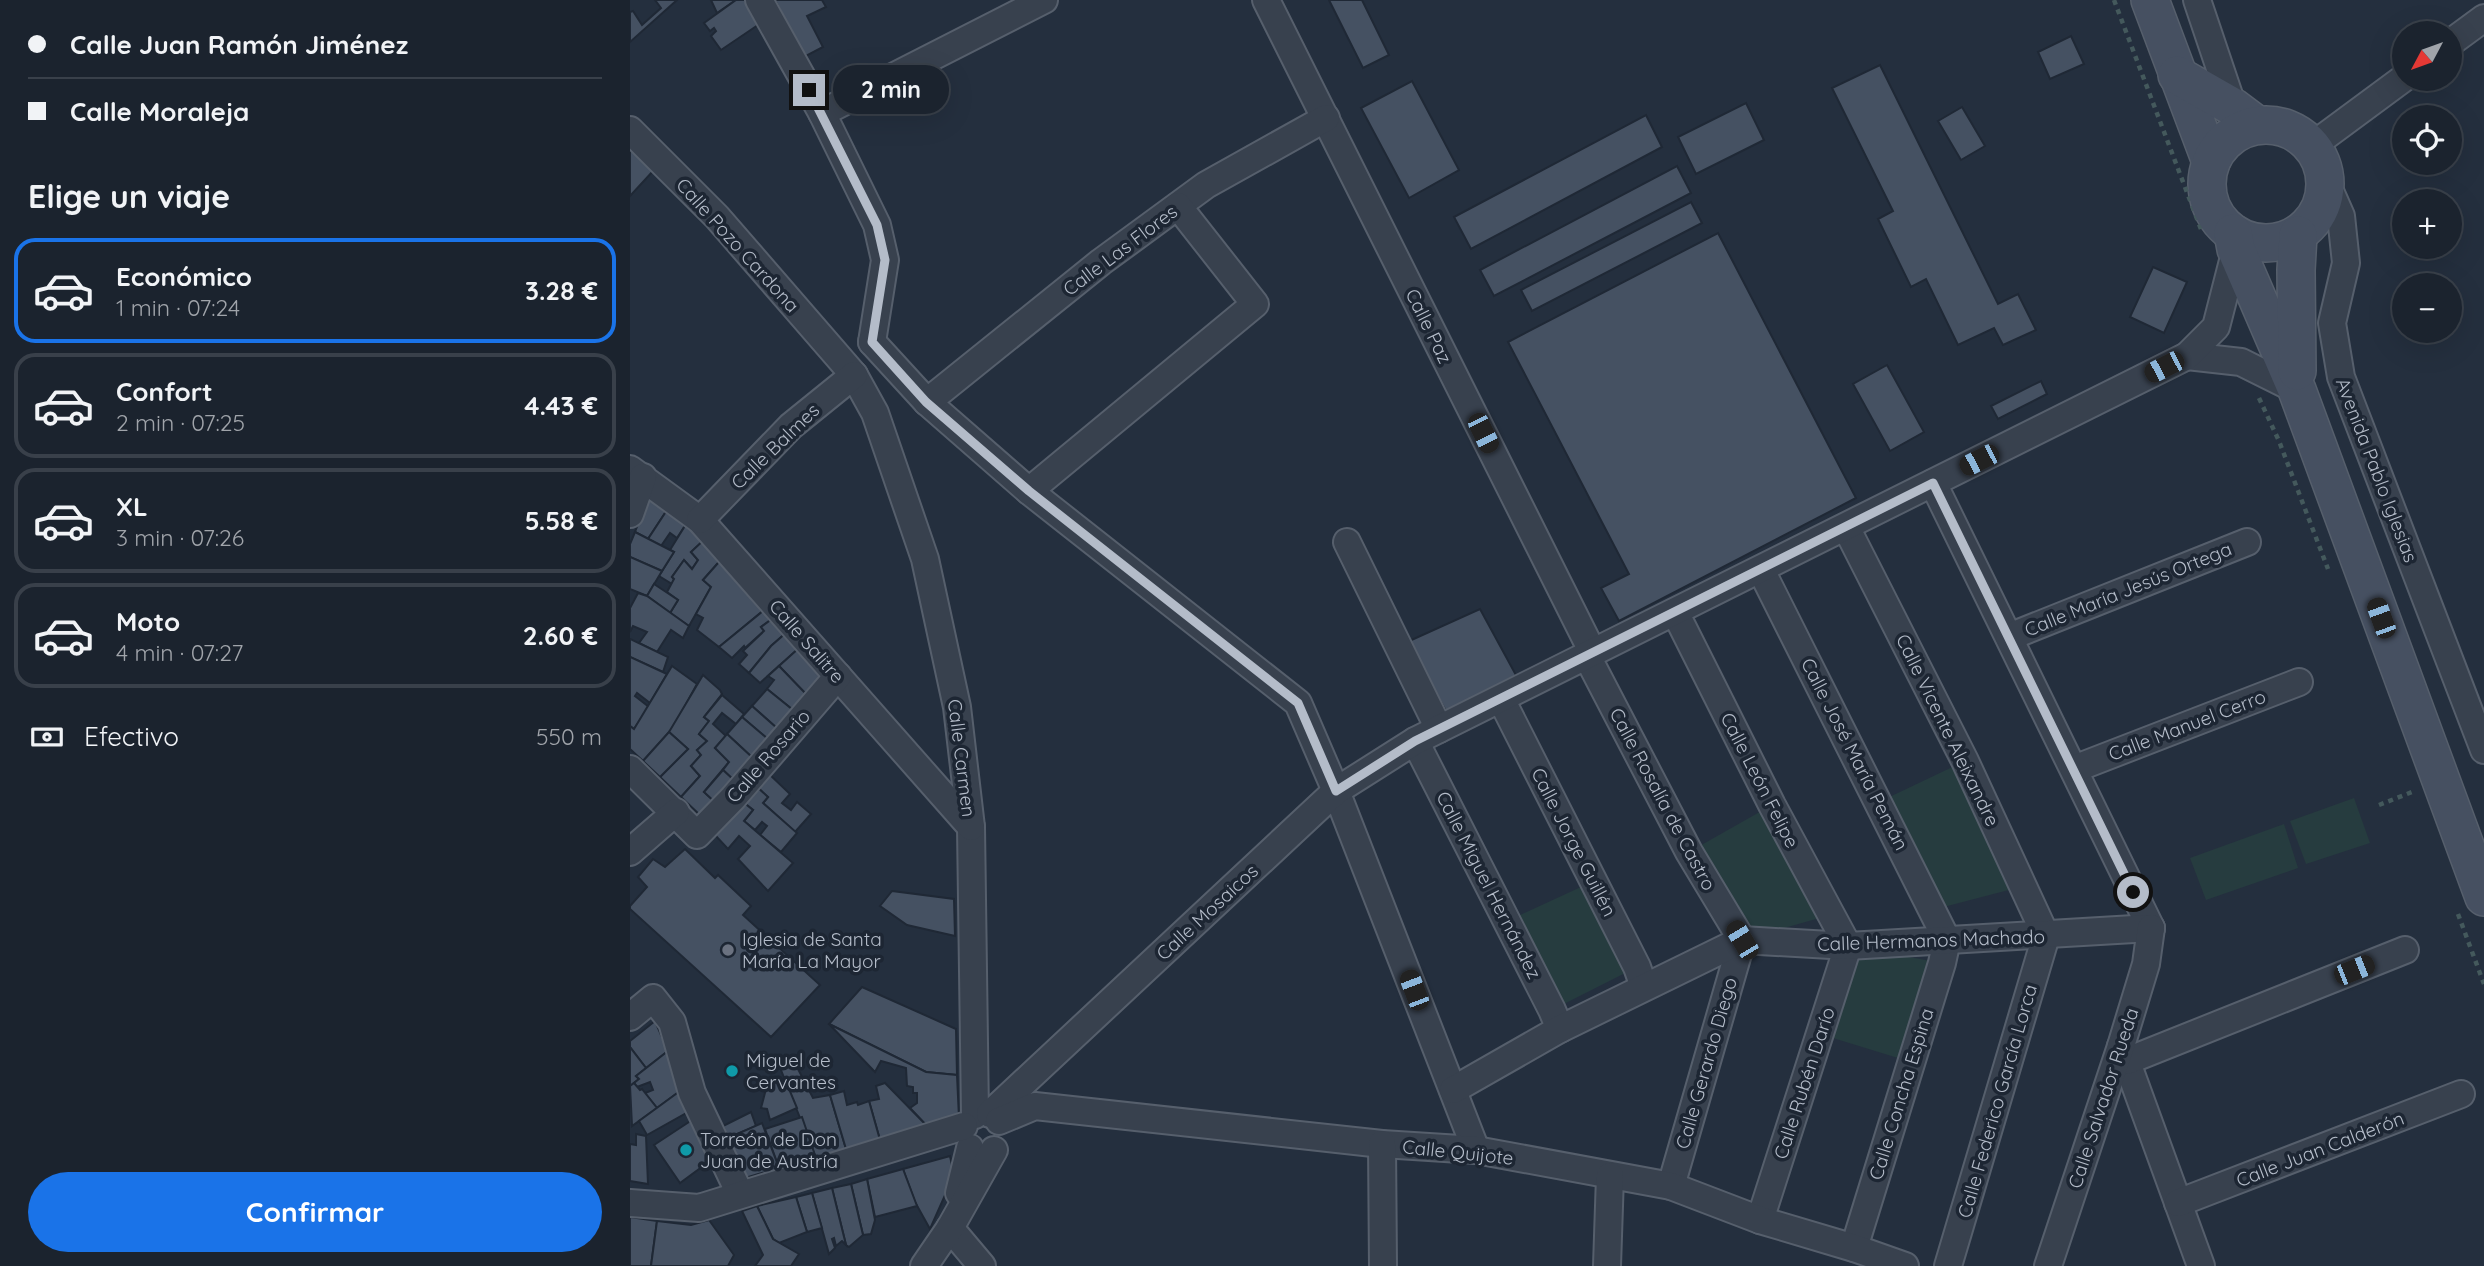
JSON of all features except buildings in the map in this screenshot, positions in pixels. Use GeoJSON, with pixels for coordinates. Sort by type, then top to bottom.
{"type":"FeatureCollection","features":[{"type":"Feature","properties":{"kind":"main road"},"geometry":{"type":"LineString","coordinates":[[2150,0],[2211,162]]}},
{"type":"Feature","properties":{"kind":"main road"},"geometry":{"type":"LineString","coordinates":[[2177,75],[2245,116],[2296,132],[2312,146],[2322,163],[2326,182],[2323,203],[2313,221],[2298,235],[2277,243],[2224,240]]}},
{"type":"Feature","properties":{"kind":"main road"},"geometry":{"type":"LineString","coordinates":[[2245,116],[2237,132],[2221,145],[2211,162],[2207,182],[2209,201],[2224,240],[2297,390],[2470,902]]}},
{"type":"Feature","properties":{"kind":"main road"},"geometry":{"type":"LineString","coordinates":[[2297,390],[2298,235]]}},
{"type":"Feature","properties":{"kind":"street"},"geometry":{"type":"LineString","coordinates":[[759,0],[822,113],[877,225],[885,260],[872,342],[918,394],[1029,491],[1298,703],[1336,791],[1476,1150]]}},
{"type":"Feature","properties":{"kind":"street"},"geometry":{"type":"LineString","coordinates":[[822,113],[1044,0]]}},
{"type":"Feature","properties":{"kind":"street","name":"Calle Paz"},"geometry":{"type":"LineString","coordinates":[[1266,0],[1589,654]]}},
{"type":"Feature","properties":{"kind":"street"},"geometry":{"type":"LineString","coordinates":[[2197,0],[2245,116]]}},
{"type":"Feature","properties":{"kind":"street"},"geometry":{"type":"LineString","coordinates":[[2462,35],[2484,18]]}},
{"type":"Feature","properties":{"kind":"street"},"geometry":{"type":"LineString","coordinates":[[2312,146],[2392,87]]}},
{"type":"Feature","properties":{"kind":"street","name":"Calle Las Flores"},"geometry":{"type":"LineString","coordinates":[[875,413],[918,394],[1206,186],[1326,118]]}},
{"type":"Feature","properties":{"kind":"street","name":"Calle Pozo Cardona"},"geometry":{"type":"LineString","coordinates":[[630,130],[717,216],[848,369],[875,413]]}},
{"type":"Feature","properties":{"kind":"street","name":"Avenida Pablo Iglesias"},"geometry":{"type":"LineString","coordinates":[[2326,182],[2341,216],[2346,262],[2332,323],[2341,377],[2484,750]]}},
{"type":"Feature","properties":{"kind":"street"},"geometry":{"type":"LineString","coordinates":[[1029,491],[1255,304],[1178,206]]}},
{"type":"Feature","properties":{"kind":"street","name":"Calle Mosaicos"},"geometry":{"type":"LineString","coordinates":[[982,1129],[1336,791],[1427,735],[1762,570],[2187,355],[2216,327],[2224,240]]}},
{"type":"Feature","properties":{"kind":"street","name":"Calle Balmes"},"geometry":{"type":"LineString","coordinates":[[700,520],[872,342]]}},
{"type":"Feature","properties":{"kind":"street"},"geometry":{"type":"LineString","coordinates":[[2187,355],[2241,362],[2297,390]]}},
{"type":"Feature","properties":{"kind":"street","name":"Calle Carmen"},"geometry":{"type":"LineString","coordinates":[[875,413],[925,559],[957,707],[971,827],[982,1129],[950,1228]]}},
{"type":"Feature","properties":{"kind":"street"},"geometry":{"type":"LineString","coordinates":[[630,514],[636,473]]}},
{"type":"Feature","properties":{"kind":"street","name":"Calle Salitre"},"geometry":{"type":"LineString","coordinates":[[636,473],[700,520],[971,827]]}},
{"type":"Feature","properties":{"kind":"street"},"geometry":{"type":"LineString","coordinates":[[1933,483],[2151,928]]}},
{"type":"Feature","properties":{"kind":"street","name":"Calle Vicente Aleixandre"},"geometry":{"type":"LineString","coordinates":[[1846,527],[1965,761],[2046,936]]}},
{"type":"Feature","properties":{"kind":"street"},"geometry":{"type":"LineString","coordinates":[[1347,542],[1427,735]]}},
{"type":"Feature","properties":{"kind":"street","name":"Calle María Jesús Ortega"},"geometry":{"type":"LineString","coordinates":[[2008,636],[2247,542]]}},
{"type":"Feature","properties":{"kind":"street","name":"Calle José María Pemán"},"geometry":{"type":"LineString","coordinates":[[1762,570],[1947,940]]}},
{"type":"Feature","properties":{"kind":"street","name":"Calle León Felipe"},"geometry":{"type":"LineString","coordinates":[[1675,612],[1772,805],[1848,946]]}},
{"type":"Feature","properties":{"kind":"street","name":"Calle Rosalía de Castro"},"geometry":{"type":"LineString","coordinates":[[1589,654],[1689,852],[1742,940]]}},
{"type":"Feature","properties":{"kind":"street","name":"Calle Rosario"},"geometry":{"type":"LineString","coordinates":[[676,812],[697,835],[733,798],[838,676]]}},
{"type":"Feature","properties":{"kind":"street","name":"Calle Manuel Cerro"},"geometry":{"type":"LineString","coordinates":[[2074,769],[2300,682]]}},
{"type":"Feature","properties":{"kind":"street","name":"Calle Jorge Guillén"},"geometry":{"type":"LineString","coordinates":[[1502,699],[1637,967],[1644,987]]}},
{"type":"Feature","properties":{"kind":"street","name":"Calle Miguel Hernández"},"geometry":{"type":"LineString","coordinates":[[1427,735],[1560,1030]]}},
{"type":"Feature","properties":{"kind":"street"},"geometry":{"type":"LineString","coordinates":[[630,769],[676,812],[630,852]]}},
{"type":"Feature","properties":{"kind":"street","name":"Calle Hermanos Machado"},"geometry":{"type":"LineString","coordinates":[[1453,1090],[1560,1030],[1742,940],[1848,946],[2151,928]]}},
{"type":"Feature","properties":{"kind":"street","name":"Calle Salvador Rueda"},"geometry":{"type":"LineString","coordinates":[[2048,1266],[2124,1054],[2146,964],[2151,928]]}},
{"type":"Feature","properties":{"kind":"street","name":"Calle Federico García Lorca"},"geometry":{"type":"LineString","coordinates":[[1948,1266],[2046,936]]}},
{"type":"Feature","properties":{"kind":"street","name":"Calle Gerardo Diego"},"geometry":{"type":"LineString","coordinates":[[1671,1186],[1742,940]]}},
{"type":"Feature","properties":{"kind":"street","name":"Calle Concha Espina"},"geometry":{"type":"LineString","coordinates":[[1854,1248],[1942,964],[1947,940]]}},
{"type":"Feature","properties":{"kind":"street","name":"Calle Rubén Darío"},"geometry":{"type":"LineString","coordinates":[[1760,1220],[1848,946]]}},
{"type":"Feature","properties":{"kind":"street"},"geometry":{"type":"LineString","coordinates":[[2201,1266],[2124,1054],[2405,950]]}},
{"type":"Feature","properties":{"kind":"street"},"geometry":{"type":"LineString","coordinates":[[630,1017],[653,998],[671,1023],[692,1093],[740,1194]]}},
{"type":"Feature","properties":{"kind":"street","name":"Calle Juan Calderón"},"geometry":{"type":"LineString","coordinates":[[2178,1203],[2461,1094]]}},
{"type":"Feature","properties":{"kind":"street","name":"Calle Quijote"},"geometry":{"type":"LineString","coordinates":[[630,1203],[699,1208],[740,1194],[982,1129],[1035,1106],[1382,1144],[1476,1150],[1671,1186],[1760,1220],[1905,1266]]}},
{"type":"Feature","properties":{"kind":"street"},"geometry":{"type":"LineString","coordinates":[[1382,1144],[1383,1266]]}},
{"type":"Feature","properties":{"kind":"street"},"geometry":{"type":"LineString","coordinates":[[1607,1266],[1610,1176]]}},
{"type":"Feature","properties":{"kind":"street"},"geometry":{"type":"LineString","coordinates":[[924,1266],[950,1228],[982,1266]]}},
{"type":"Feature","properties":{"kind":"path"},"geometry":{"type":"LineString","coordinates":[[2114,0],[2224,240]]}},
{"type":"Feature","properties":{"kind":"path"},"geometry":{"type":"LineString","coordinates":[[2241,362],[2279,441],[2329,571]]}},
{"type":"Feature","properties":{"kind":"path"},"geometry":{"type":"LineString","coordinates":[[2379,805],[2412,792],[2407,779]]}},
{"type":"Feature","properties":{"kind":"path"},"geometry":{"type":"LineString","coordinates":[[2470,902],[2484,984]]}},
{"type":"Feature","properties":{"kind":"green space"},"geometry":{"type":"Polygon","coordinates":[[[1965,761],[2024,886],[1932,910],[1879,802],[1965,761]]]}},
{"type":"Feature","properties":{"kind":"green space"},"geometry":{"type":"Polygon","coordinates":[[[2354,798],[2370,843],[2306,864],[2290,821],[2354,798]]]}},
{"type":"Feature","properties":{"kind":"green space"},"geometry":{"type":"Polygon","coordinates":[[[1772,805],[1830,915],[1742,940],[1689,852],[1772,805]]]}},
{"type":"Feature","properties":{"kind":"green space"},"geometry":{"type":"Polygon","coordinates":[[[2284,824],[2298,868],[2206,900],[2190,858],[2284,824]]]}},
{"type":"Feature","properties":{"kind":"green space"},"geometry":{"type":"Polygon","coordinates":[[[1594,881],[1637,967],[1552,1010],[1507,921],[1594,881]]]}},
{"type":"Feature","properties":{"kind":"green space"},"geometry":{"type":"Polygon","coordinates":[[[1848,946],[1942,963],[1911,1062],[1820,1034],[1848,946]]]}},
{"type":"Feature","properties":{"kind":"place","name":"Iglesia de Santa María La Mayor"},"geometry":{"type":"Point","coordinates":[728,950]}},
{"type":"Feature","properties":{"kind":"place","name":"Miguel de Cervantes"},"geometry":{"type":"Point","coordinates":[732,1071]}},
{"type":"Feature","properties":{"kind":"place","name":"Torreón de Don Juan de Austría"},"geometry":{"type":"Point","coordinates":[686,1150]}},
{"type":"Feature","properties":{"kind":"route"},"geometry":{"type":"LineString","coordinates":[[809,90],[877,225],[885,260],[872,342],[926,402],[1029,491],[1298,703],[1336,791],[1415,741],[1933,483],[2133,892]]}}]}
